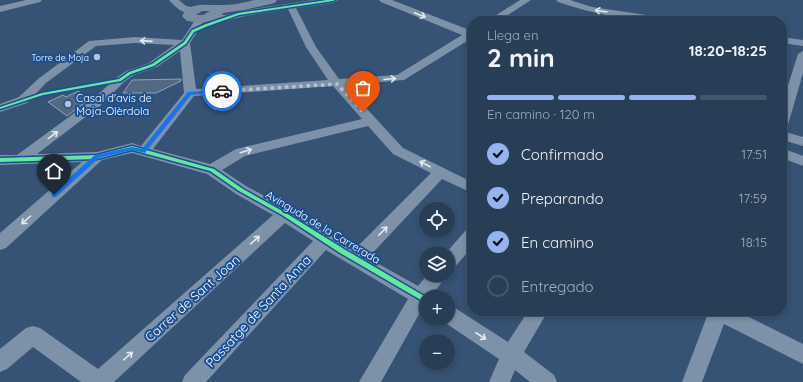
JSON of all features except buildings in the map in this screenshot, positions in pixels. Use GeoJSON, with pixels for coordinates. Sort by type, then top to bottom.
{"type":"FeatureCollection","features":[{"type":"Feature","properties":{"kind":"street"},"geometry":{"type":"LineString","coordinates":[[0,9],[37,0]]}},
{"type":"Feature","properties":{"kind":"street"},"geometry":{"type":"LineString","coordinates":[[174,0],[183,8],[202,17],[226,18],[245,13],[333,0]]}},
{"type":"Feature","properties":{"kind":"street"},"geometry":{"type":"LineString","coordinates":[[22,158],[96,103],[120,80],[130,74],[153,65],[185,43],[202,17],[271,0]]}},
{"type":"Feature","properties":{"kind":"street"},"geometry":{"type":"LineString","coordinates":[[384,0],[467,37]]}},
{"type":"Feature","properties":{"kind":"street"},"geometry":{"type":"LineString","coordinates":[[500,16],[526,0]]}},
{"type":"Feature","properties":{"kind":"street"},"geometry":{"type":"LineString","coordinates":[[560,0],[591,10],[629,16]]}},
{"type":"Feature","properties":{"kind":"street"},"geometry":{"type":"LineString","coordinates":[[291,7],[311,47],[337,84],[398,151],[467,185]]}},
{"type":"Feature","properties":{"kind":"street"},"geometry":{"type":"LineString","coordinates":[[202,17],[226,18]]}},
{"type":"Feature","properties":{"kind":"street"},"geometry":{"type":"LineString","coordinates":[[190,93],[337,84],[400,78],[467,39]]}},
{"type":"Feature","properties":{"kind":"street"},"geometry":{"type":"LineString","coordinates":[[0,108],[23,100],[42,81],[93,43],[135,40],[185,43]]}},
{"type":"Feature","properties":{"kind":"street"},"geometry":{"type":"LineString","coordinates":[[787,41],[803,43]]}},
{"type":"Feature","properties":{"kind":"street"},"geometry":{"type":"LineString","coordinates":[[143,152],[190,93],[185,43]]}},
{"type":"Feature","properties":{"kind":"street"},"geometry":{"type":"LineString","coordinates":[[787,108],[803,54]]}},
{"type":"Feature","properties":{"kind":"street"},"geometry":{"type":"LineString","coordinates":[[212,170],[241,152],[371,121]]}},
{"type":"Feature","properties":{"kind":"street"},"geometry":{"type":"LineString","coordinates":[[787,137],[803,142]]}},
{"type":"Feature","properties":{"kind":"street","name":"Avinguda de la Carrerada"},"geometry":{"type":"LineString","coordinates":[[97,157],[132,148],[212,170],[241,190],[284,214],[356,259],[419,296]]}},
{"type":"Feature","properties":{"kind":"street"},"geometry":{"type":"LineString","coordinates":[[787,155],[803,161]]}},
{"type":"Feature","properties":{"kind":"street"},"geometry":{"type":"LineString","coordinates":[[0,160],[22,158],[97,157]]}},
{"type":"Feature","properties":{"kind":"street"},"geometry":{"type":"LineString","coordinates":[[0,243],[97,157]]}},
{"type":"Feature","properties":{"kind":"street"},"geometry":{"type":"LineString","coordinates":[[356,259],[442,172]]}},
{"type":"Feature","properties":{"kind":"street","name":"Carrer de Sant Joan"},"geometry":{"type":"LineString","coordinates":[[99,382],[284,214]]}},
{"type":"Feature","properties":{"kind":"street","name":"Passatge de Santa Anna"},"geometry":{"type":"LineString","coordinates":[[192,382],[325,240]]}},
{"type":"Feature","properties":{"kind":"street"},"geometry":{"type":"LineString","coordinates":[[455,255],[467,241]]}},
{"type":"Feature","properties":{"kind":"street"},"geometry":{"type":"LineString","coordinates":[[369,382],[419,304]]}},
{"type":"Feature","properties":{"kind":"street"},"geometry":{"type":"LineString","coordinates":[[499,382],[511,355],[536,316]]}},
{"type":"Feature","properties":{"kind":"street"},"geometry":{"type":"LineString","coordinates":[[692,382],[716,316]]}},
{"type":"Feature","properties":{"kind":"street"},"geometry":{"type":"LineString","coordinates":[[728,316],[803,354]]}},
{"type":"Feature","properties":{"kind":"street"},"geometry":{"type":"LineString","coordinates":[[455,319],[511,355],[547,382]]}},
{"type":"Feature","properties":{"kind":"street"},"geometry":{"type":"LineString","coordinates":[[0,362],[33,336],[99,382]]}},
{"type":"Feature","properties":{"kind":"cycle path"},"geometry":{"type":"LineString","coordinates":[[0,108],[42,94],[120,80],[130,73],[153,65],[185,43],[193,31],[238,14],[333,0]]}},
{"type":"Feature","properties":{"kind":"cycle path"},"geometry":{"type":"LineString","coordinates":[[0,160],[97,157],[132,148],[212,170],[241,190],[284,214],[342,251],[419,296]]}},
{"type":"Feature","properties":{"kind":"way so far"},"geometry":{"type":"LineString","coordinates":[[222,91],[337,84],[363,112]]}},
{"type":"Feature","properties":{"kind":"place","name":"Torre de Moja"},"geometry":{"type":"Point","coordinates":[97,57]}},
{"type":"Feature","properties":{"kind":"place","name":"Casal d'avis de Moja-Olèrdola"},"geometry":{"type":"Point","coordinates":[68,104]}},
{"type":"Feature","properties":{"kind":"route"},"geometry":{"type":"LineString","coordinates":[[54,195],[97,157],[132,148],[143,152],[190,93],[222,91]]}}]}
